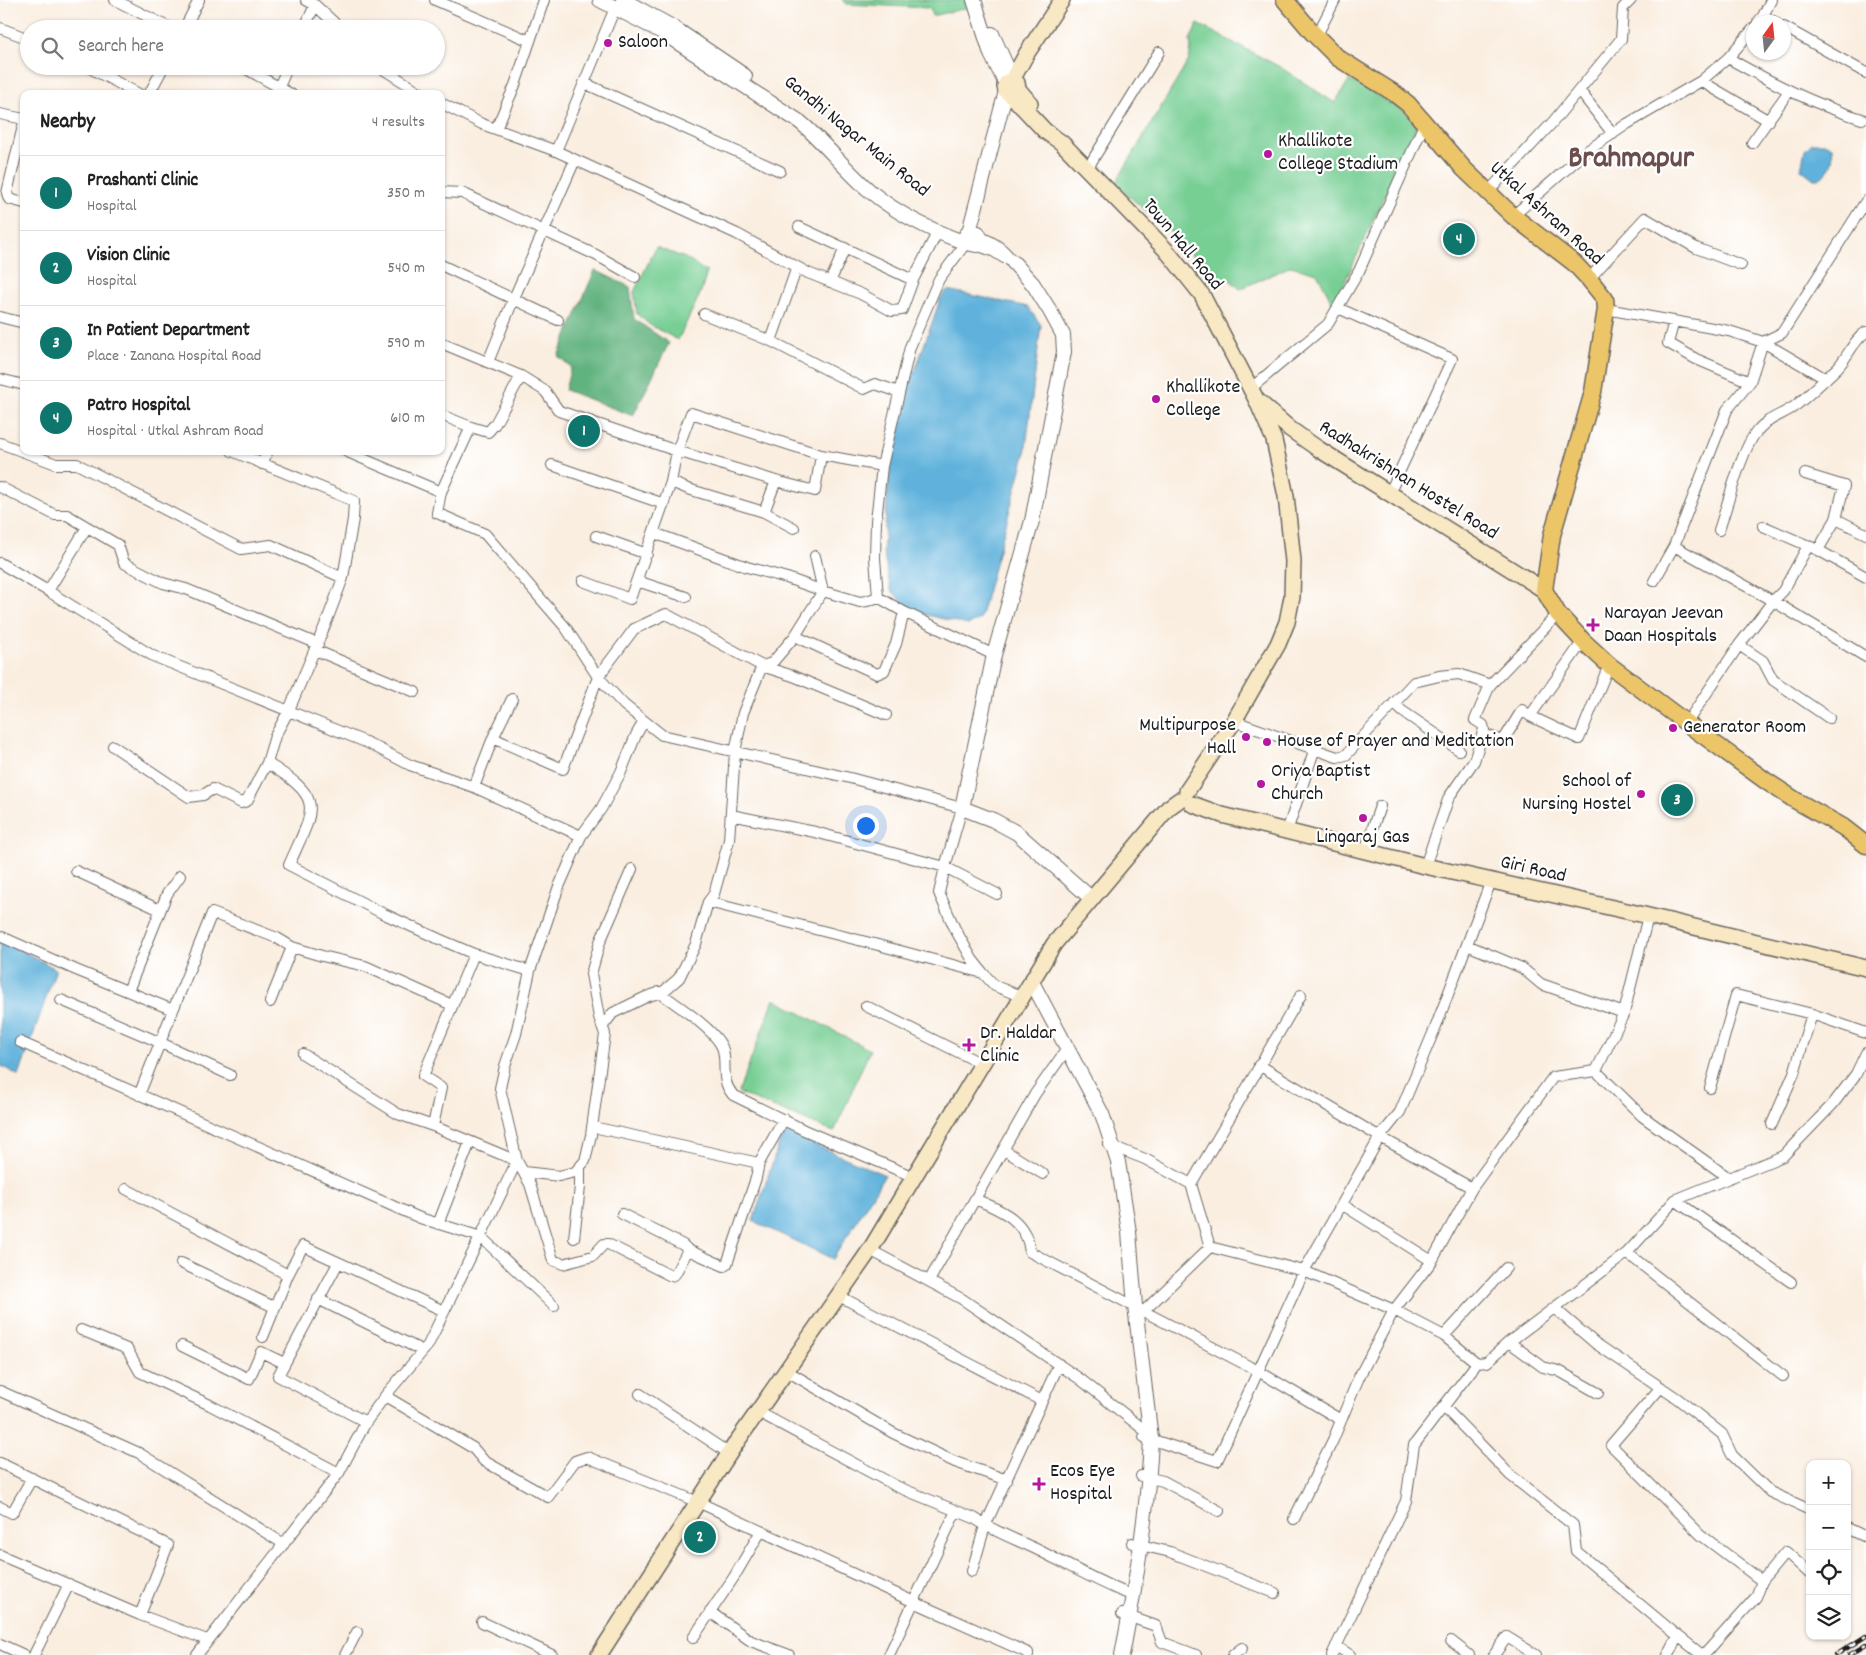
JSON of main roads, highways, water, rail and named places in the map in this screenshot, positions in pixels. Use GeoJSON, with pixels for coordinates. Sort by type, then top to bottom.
{"type":"FeatureCollection","features":[{"type":"Feature","properties":{"kind":"main road","name":"Town Hall Road"},"geometry":{"type":"LineString","coordinates":[[599,1655],[758,1412],[870,1250],[1054,944],[1168,808],[1186,798],[1278,644],[1287,622],[1292,597],[1293,561],[1286,496],[1274,440],[1253,394],[1202,295],[1166,250],[1087,170],[1062,143],[1050,125],[1010,87],[1027,53],[1062,0]]}},
{"type":"Feature","properties":{"kind":"main road","name":"Utkal Ashram Road"},"geometry":{"type":"LineString","coordinates":[[1285,0],[1316,37],[1338,58],[1394,93],[1408,104],[1464,169],[1513,216],[1574,263],[1605,299],[1606,309],[1592,392],[1552,535],[1544,590]]}},
{"type":"Feature","properties":{"kind":"main road","name":"Radhakrishnan Hostel Road"},"geometry":{"type":"LineString","coordinates":[[1253,394],[1290,429],[1317,448],[1544,590]]}},
{"type":"Feature","properties":{"kind":"main road"},"geometry":{"type":"LineString","coordinates":[[1274,440],[1290,429]]}},
{"type":"Feature","properties":{"kind":"main road"},"geometry":{"type":"LineString","coordinates":[[1544,590],[1583,641],[1609,664],[1766,781],[1843,827],[1866,845]]}},
{"type":"Feature","properties":{"kind":"main road"},"geometry":{"type":"LineString","coordinates":[[1557,608],[1591,642],[1629,673],[1796,788],[1866,840]]}},
{"type":"Feature","properties":{"kind":"main road","name":"Giri Road"},"geometry":{"type":"LineString","coordinates":[[1186,798],[1222,815],[1365,851],[1866,968]]}},
{"type":"Feature","properties":{"kind":"water"},"geometry":{"type":"Polygon","coordinates":[[[1812,143],[1824,143],[1832,147],[1831,165],[1819,179],[1814,179],[1801,169],[1805,150],[1812,143]]]}},
{"type":"Feature","properties":{"kind":"water"},"geometry":{"type":"Polygon","coordinates":[[[947,290],[1028,307],[1041,325],[1025,455],[980,619],[968,625],[911,611],[891,590],[883,552],[889,474],[906,396],[941,297],[947,290]]]}},
{"type":"Feature","properties":{"kind":"water"},"geometry":{"type":"Polygon","coordinates":[[[0,939],[56,969],[19,1076],[0,1065],[0,939]]]}},
{"type":"Feature","properties":{"kind":"water"},"geometry":{"type":"Polygon","coordinates":[[[783,1131],[885,1175],[833,1259],[753,1221],[783,1131]]]}},
{"type":"Feature","properties":{"kind":"railway"},"geometry":{"type":"LineString","coordinates":[[1836,1655],[1866,1636]]}},
{"type":"Feature","properties":{"kind":"railway"},"geometry":{"type":"LineString","coordinates":[[1849,1655],[1866,1645]]}},
{"type":"Feature","properties":{"kind":"place","name":"Saloon"},"geometry":{"type":"Point","coordinates":[608,43]}},
{"type":"Feature","properties":{"kind":"place","name":"Khallikote College Stadium"},"geometry":{"type":"Point","coordinates":[1268,154]}},
{"type":"Feature","properties":{"kind":"place","name":"Patro Hospital"},"geometry":{"type":"Point","coordinates":[1459,239]}},
{"type":"Feature","properties":{"kind":"place","name":"Khallikote College"},"geometry":{"type":"Point","coordinates":[1156,399]}},
{"type":"Feature","properties":{"kind":"place","name":"Prashanti Clinic"},"geometry":{"type":"Point","coordinates":[584,431]}},
{"type":"Feature","properties":{"kind":"place","name":"Narayan Jeevan Daan Hospitals"},"geometry":{"type":"Point","coordinates":[1593,625]}},
{"type":"Feature","properties":{"kind":"place","name":"Generator Room"},"geometry":{"type":"Point","coordinates":[1673,728]}},
{"type":"Feature","properties":{"kind":"place","name":"Multipurpose Hall"},"geometry":{"type":"Point","coordinates":[1246,737]}},
{"type":"Feature","properties":{"kind":"place","name":"House of Prayer and Meditation"},"geometry":{"type":"Point","coordinates":[1267,742]}},
{"type":"Feature","properties":{"kind":"place","name":"Oriya Baptist Church"},"geometry":{"type":"Point","coordinates":[1261,784]}},
{"type":"Feature","properties":{"kind":"place","name":"School of Nursing Hostel"},"geometry":{"type":"Point","coordinates":[1641,794]}},
{"type":"Feature","properties":{"kind":"place","name":"In Patient Department"},"geometry":{"type":"Point","coordinates":[1677,800]}},
{"type":"Feature","properties":{"kind":"place","name":"Lingaraj Gas"},"geometry":{"type":"Point","coordinates":[1363,818]}},
{"type":"Feature","properties":{"kind":"place","name":"Dr. Haldar Clinic"},"geometry":{"type":"Point","coordinates":[969,1045]}},
{"type":"Feature","properties":{"kind":"place","name":"Ecos Eye Hospital"},"geometry":{"type":"Point","coordinates":[1039,1484]}},
{"type":"Feature","properties":{"kind":"place","name":"Vision Clinic"},"geometry":{"type":"Point","coordinates":[700,1537]}},
{"type":"Feature","properties":{"kind":"district","name":"Brahmapur"},"geometry":{"type":"Point","coordinates":[1631,160]}}]}
